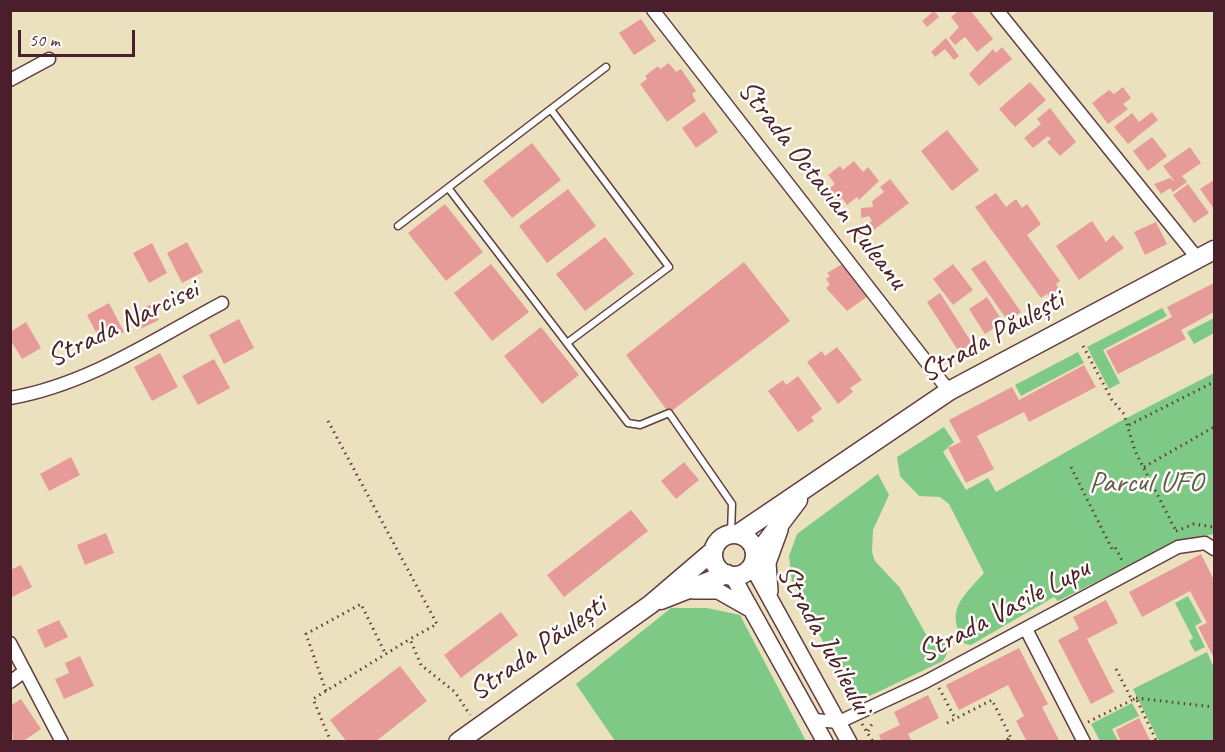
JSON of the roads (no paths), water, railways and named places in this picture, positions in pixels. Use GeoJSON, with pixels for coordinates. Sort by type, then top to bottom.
{"type":"FeatureCollection","features":[{"type":"Feature","properties":{"kind":"main road","name":"Strada Păulești"},"geometry":{"type":"LineString","coordinates":[[735,534],[807,489],[871,442],[950,391],[1215,250]]}},
{"type":"Feature","properties":{"kind":"main road","name":"Strada Păulești"},"geometry":{"type":"LineString","coordinates":[[754,561],[807,489]]}},
{"type":"Feature","properties":{"kind":"main road"},"geometry":{"type":"LineString","coordinates":[[735,534],[752,544],[754,561],[747,571],[729,575],[715,564],[713,551],[720,539],[735,534]]}},
{"type":"Feature","properties":{"kind":"main road","name":"Strada Păulești"},"geometry":{"type":"LineString","coordinates":[[458,741],[651,604],[713,551]]}},
{"type":"Feature","properties":{"kind":"main road","name":"Strada Păulești"},"geometry":{"type":"LineString","coordinates":[[651,604],[729,575]]}},
{"type":"Feature","properties":{"kind":"street","name":"Strada Octavian Ruleanu"},"geometry":{"type":"LineString","coordinates":[[653,10],[950,391]]}},
{"type":"Feature","properties":{"kind":"street"},"geometry":{"type":"LineString","coordinates":[[997,10],[1198,259]]}},
{"type":"Feature","properties":{"kind":"street"},"geometry":{"type":"LineString","coordinates":[[10,80],[49,59]]}},
{"type":"Feature","properties":{"kind":"street","name":"Strada Narcisei"},"geometry":{"type":"LineString","coordinates":[[10,398],[63,385],[119,359],[222,303]]}},
{"type":"Feature","properties":{"kind":"street"},"geometry":{"type":"LineString","coordinates":[[770,597],[768,563],[787,514]]}},
{"type":"Feature","properties":{"kind":"street","name":"Strada Vasile Lupu"},"geometry":{"type":"LineString","coordinates":[[814,720],[839,722],[925,682],[1178,547],[1205,543],[1215,549]]}},
{"type":"Feature","properties":{"kind":"street","name":"Strada Jubileului"},"geometry":{"type":"LineString","coordinates":[[754,561],[770,597],[849,741]]}},
{"type":"Feature","properties":{"kind":"street","name":"Strada Jubileului"},"geometry":{"type":"LineString","coordinates":[[729,575],[752,611],[825,741]]}},
{"type":"Feature","properties":{"kind":"street"},"geometry":{"type":"LineString","coordinates":[[681,592],[718,591],[752,611]]}},
{"type":"Feature","properties":{"kind":"street"},"geometry":{"type":"LineString","coordinates":[[1026,629],[1083,741]]}},
{"type":"Feature","properties":{"kind":"street"},"geometry":{"type":"LineString","coordinates":[[10,644],[62,741]]}},
{"type":"Feature","properties":{"kind":"street"},"geometry":{"type":"LineString","coordinates":[[10,682],[25,671]]}},
{"type":"Feature","properties":{"kind":"lane"},"geometry":{"type":"LineString","coordinates":[[398,226],[552,111],[606,67]]}},
{"type":"Feature","properties":{"kind":"lane"},"geometry":{"type":"LineString","coordinates":[[552,111],[669,267],[567,343]]}},
{"type":"Feature","properties":{"kind":"lane"},"geometry":{"type":"LineString","coordinates":[[449,189],[628,423],[640,425],[669,413],[732,504],[735,534]]}},
{"type":"Feature","properties":{"kind":"park label","name":"Parcul UFO"},"geometry":{"type":"Point","coordinates":[1146,483]}}]}
